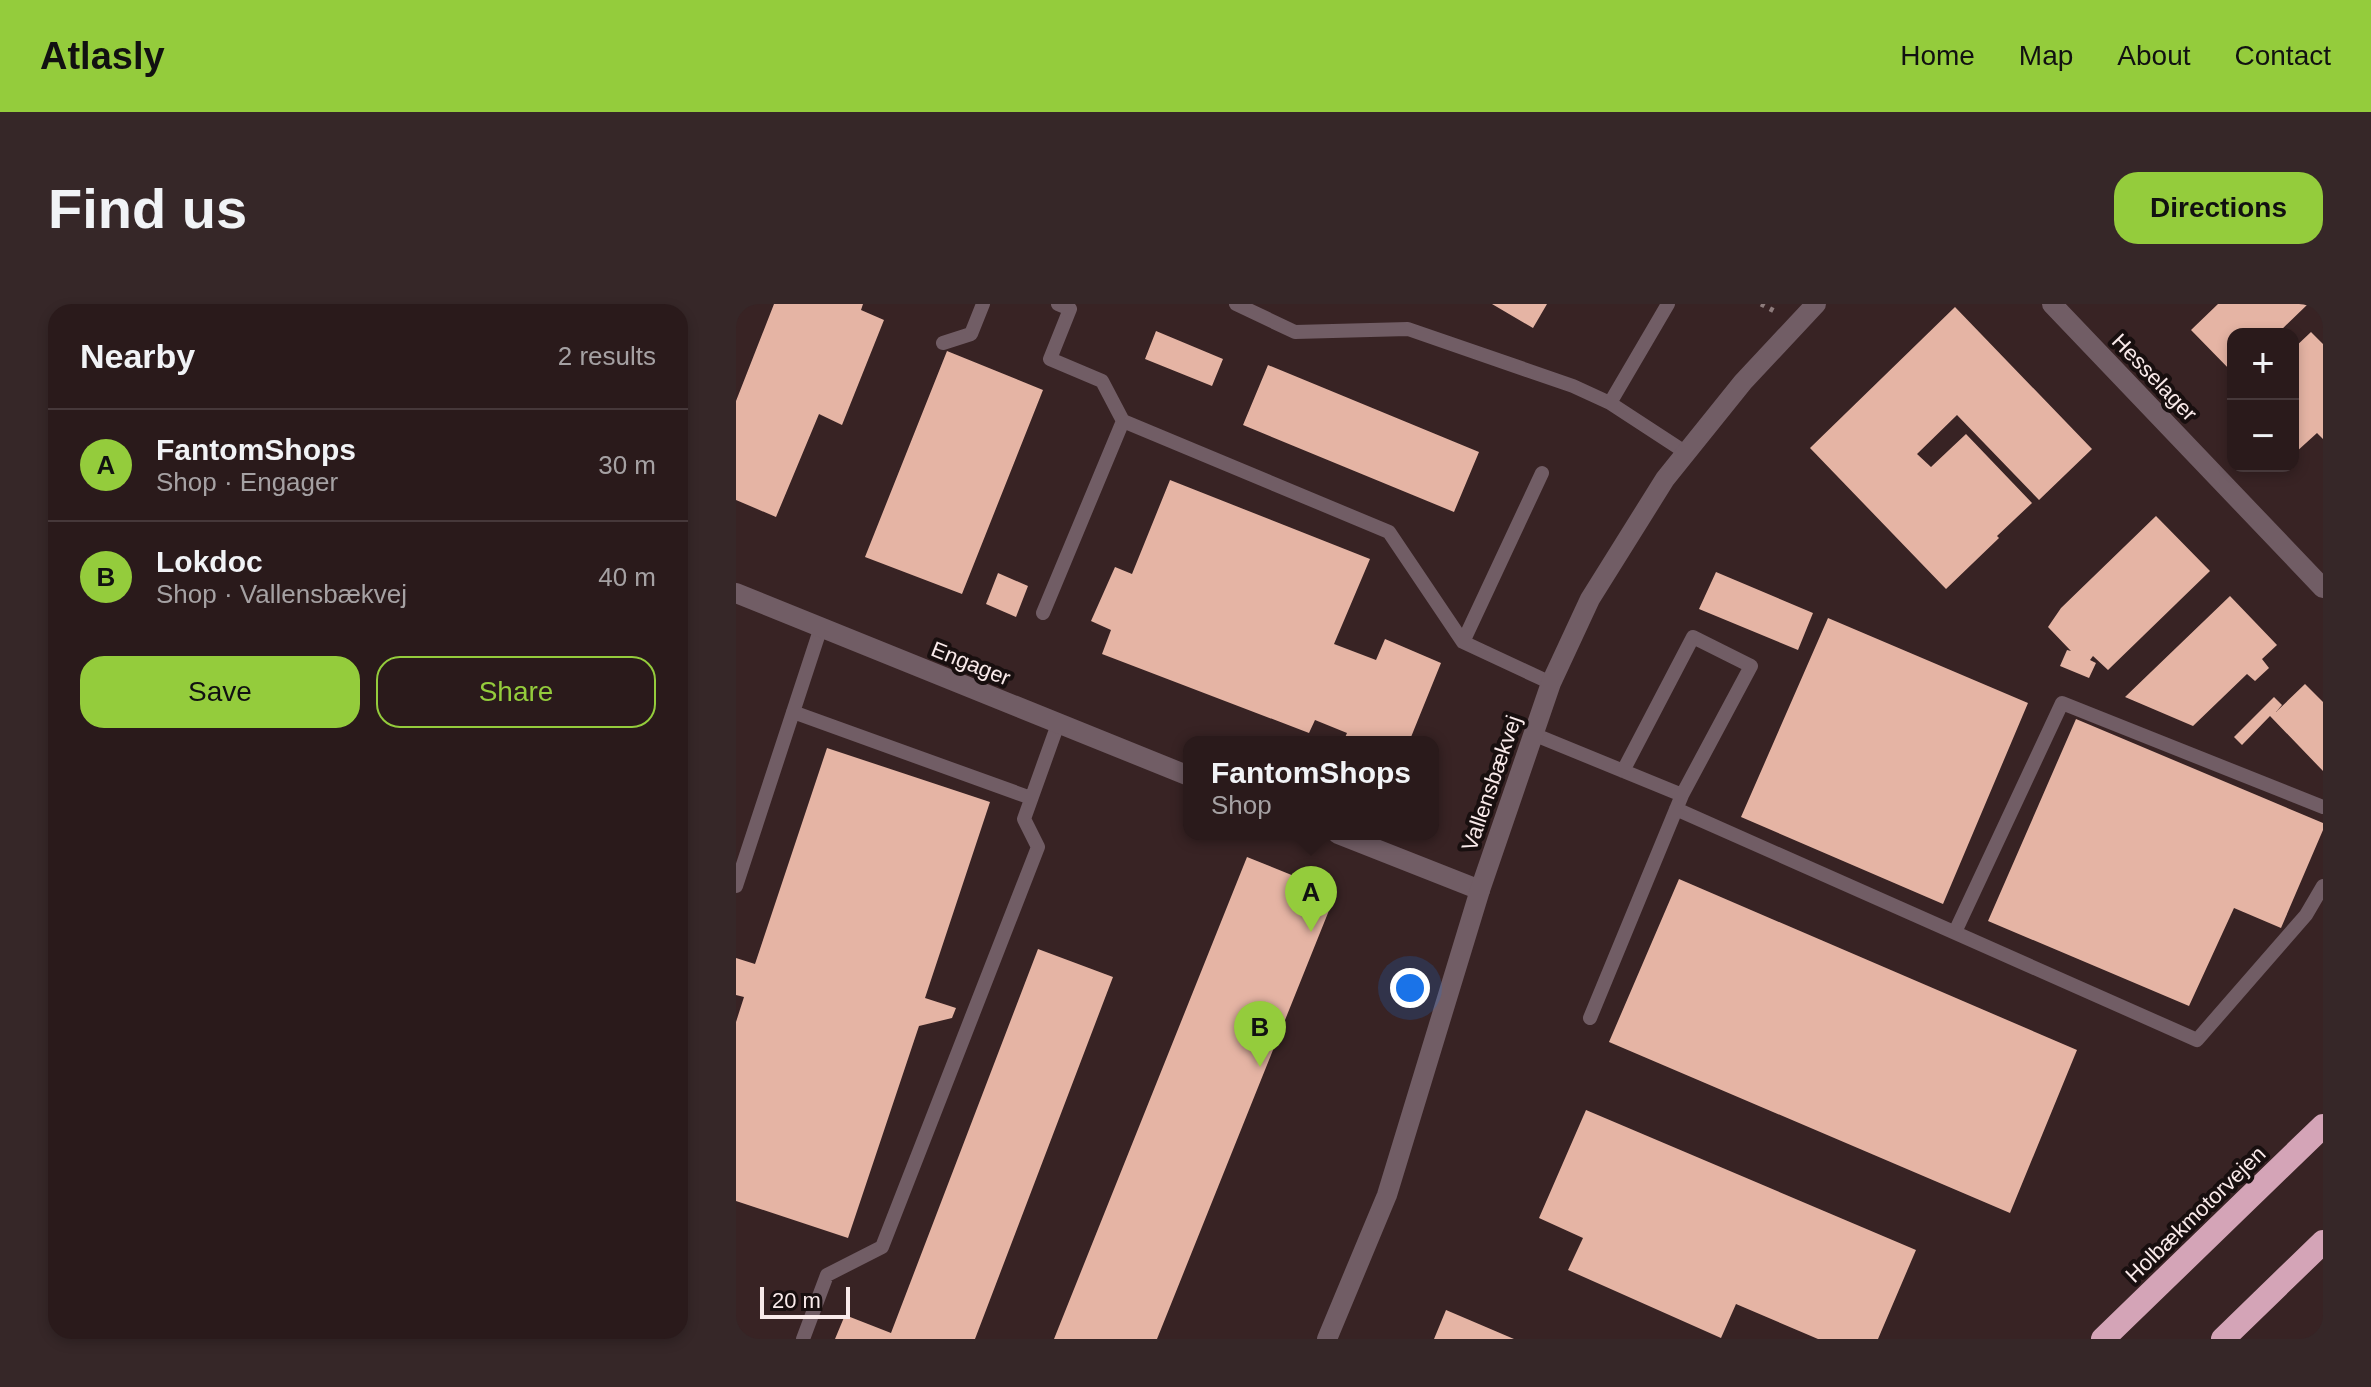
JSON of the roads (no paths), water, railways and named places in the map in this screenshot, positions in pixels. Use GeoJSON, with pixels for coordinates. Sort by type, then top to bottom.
{"type":"FeatureCollection","features":[{"type":"Feature","properties":{"kind":"highway","name":"Holbækmotorvejen"},"geometry":{"type":"LineString","coordinates":[[2103,1339],[2323,1126]]}},
{"type":"Feature","properties":{"kind":"highway"},"geometry":{"type":"LineString","coordinates":[[2223,1339],[2323,1242]]}},
{"type":"Feature","properties":{"kind":"street","name":"Vallensbækvej"},"geometry":{"type":"LineString","coordinates":[[1327,1339],[1387,1195],[1480,890],[1551,683],[1590,599],[1685,452],[1743,382],[1816,304]]}},
{"type":"Feature","properties":{"kind":"street","name":"Hesselager"},"geometry":{"type":"LineString","coordinates":[[2052,304],[2323,588]]}},
{"type":"Feature","properties":{"kind":"street","name":"Engager"},"geometry":{"type":"LineString","coordinates":[[736,593],[1183,774]]}},
{"type":"Feature","properties":{"kind":"street"},"geometry":{"type":"LineString","coordinates":[[1353,840],[1480,890]]}},
{"type":"Feature","properties":{"kind":"lane"},"geometry":{"type":"LineString","coordinates":[[943,343],[971,334],[983,304]]}},
{"type":"Feature","properties":{"kind":"lane"},"geometry":{"type":"LineString","coordinates":[[1058,304],[1070,309],[1050,359],[1102,381],[1123,421],[1389,532],[1463,642],[1551,683]]}},
{"type":"Feature","properties":{"kind":"lane"},"geometry":{"type":"LineString","coordinates":[[1236,304],[1295,332],[1408,329],[1573,386],[1610,403],[1685,452]]}},
{"type":"Feature","properties":{"kind":"lane"},"geometry":{"type":"LineString","coordinates":[[1610,403],[1668,304]]}},
{"type":"Feature","properties":{"kind":"lane"},"geometry":{"type":"LineString","coordinates":[[1043,613],[1123,421]]}},
{"type":"Feature","properties":{"kind":"lane"},"geometry":{"type":"LineString","coordinates":[[1463,642],[1542,473]]}},
{"type":"Feature","properties":{"kind":"lane"},"geometry":{"type":"LineString","coordinates":[[736,886],[821,627]]}},
{"type":"Feature","properties":{"kind":"lane"},"geometry":{"type":"LineString","coordinates":[[1590,1018],[1679,802],[1751,666],[1693,637],[1623,771]]}},
{"type":"Feature","properties":{"kind":"lane"},"geometry":{"type":"LineString","coordinates":[[1955,932],[2062,703],[2323,807]]}},
{"type":"Feature","properties":{"kind":"lane"},"geometry":{"type":"LineString","coordinates":[[793,712],[1031,798]]}},
{"type":"Feature","properties":{"kind":"lane"},"geometry":{"type":"LineString","coordinates":[[803,1339],[827,1275],[882,1247],[1038,847],[1024,819],[1058,724]]}},
{"type":"Feature","properties":{"kind":"lane"},"geometry":{"type":"LineString","coordinates":[[1533,734],[1623,771],[1679,802],[1955,932],[2197,1040],[2306,915],[2323,886]]}},
{"type":"Feature","properties":{"kind":"place","name":"FantomShops"},"geometry":{"type":"Point","coordinates":[1311,932]}},
{"type":"Feature","properties":{"kind":"place","name":"Lokdoc"},"geometry":{"type":"Point","coordinates":[1260,1067]}}]}
